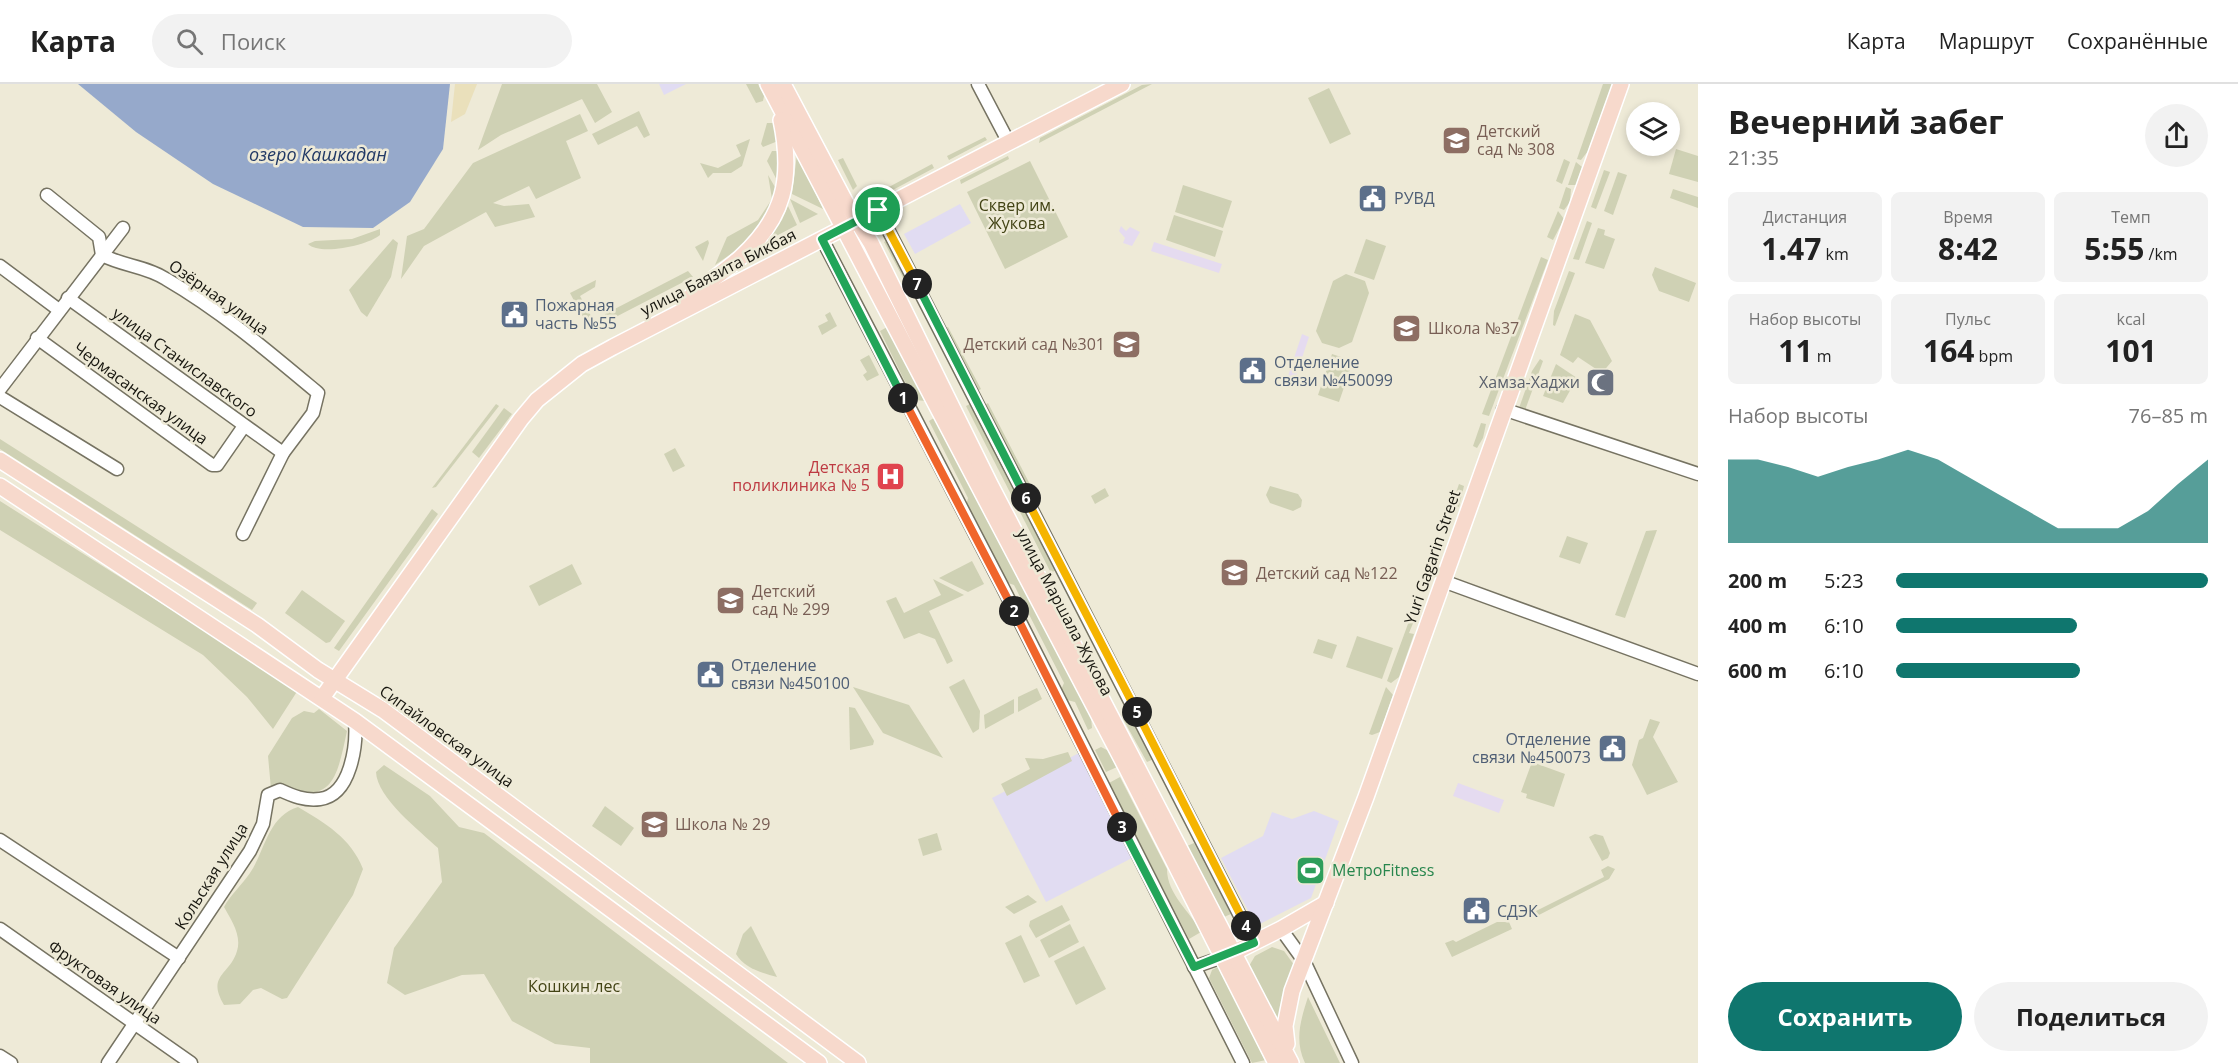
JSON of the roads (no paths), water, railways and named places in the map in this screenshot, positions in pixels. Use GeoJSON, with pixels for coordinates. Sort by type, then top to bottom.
{"type":"FeatureCollection","features":[{"type":"Feature","properties":{"kind":"main road","name":"улица Маршала Жукова"},"geometry":{"type":"LineString","coordinates":[[768,84],[1230,954]]}},
{"type":"Feature","properties":{"kind":"main road","name":"улица Маршала Жукова"},"geometry":{"type":"LineString","coordinates":[[783,84],[871,243],[990,484],[1286,1063]]}},
{"type":"Feature","properties":{"kind":"main road","name":"улица Баязита Бикбая"},"geometry":{"type":"LineString","coordinates":[[322,698],[436,542],[492,459],[537,400],[582,364],[709,295],[1122,84]]}},
{"type":"Feature","properties":{"kind":"main road","name":"Yuri Gagarin Street"},"geometry":{"type":"LineString","coordinates":[[1286,1063],[1286,1012],[1621,84]]}},
{"type":"Feature","properties":{"kind":"main road"},"geometry":{"type":"LineString","coordinates":[[669,318],[702,286],[741,257],[776,215],[784,194],[788,164],[778,105]]}},
{"type":"Feature","properties":{"kind":"main road","name":"Сипайловская улица"},"geometry":{"type":"LineString","coordinates":[[0,460],[257,625],[335,680],[383,710],[858,1063]]}},
{"type":"Feature","properties":{"kind":"main road"},"geometry":{"type":"LineString","coordinates":[[0,486],[355,721],[819,1063]]}},
{"type":"Feature","properties":{"kind":"main road"},"geometry":{"type":"LineString","coordinates":[[1230,954],[1281,929],[1326,903]]}},
{"type":"Feature","properties":{"kind":"street"},"geometry":{"type":"LineString","coordinates":[[978,84],[1009,143]]}},
{"type":"Feature","properties":{"kind":"street"},"geometry":{"type":"LineString","coordinates":[[47,195],[99,237],[102,255]]}},
{"type":"Feature","properties":{"kind":"street"},"geometry":{"type":"LineString","coordinates":[[878,210],[1254,943]]}},
{"type":"Feature","properties":{"kind":"street"},"geometry":{"type":"LineString","coordinates":[[0,389],[123,228]]}},
{"type":"Feature","properties":{"kind":"street"},"geometry":{"type":"LineString","coordinates":[[822,239],[1243,1063]]}},
{"type":"Feature","properties":{"kind":"street","name":"Озёрная улица"},"geometry":{"type":"LineString","coordinates":[[102,255],[118,263],[143,267],[165,278],[232,323],[318,393],[313,413],[283,453]]}},
{"type":"Feature","properties":{"kind":"street"},"geometry":{"type":"LineString","coordinates":[[0,266],[59,310]]}},
{"type":"Feature","properties":{"kind":"street","name":"улица Станиславского"},"geometry":{"type":"LineString","coordinates":[[68,298],[283,453]]}},
{"type":"Feature","properties":{"kind":"street","name":"Чермасанская улица"},"geometry":{"type":"LineString","coordinates":[[37,338],[212,465],[216,465],[244,426]]}},
{"type":"Feature","properties":{"kind":"street"},"geometry":{"type":"LineString","coordinates":[[0,397],[117,469]]}},
{"type":"Feature","properties":{"kind":"street"},"geometry":{"type":"LineString","coordinates":[[1503,409],[1698,474]]}},
{"type":"Feature","properties":{"kind":"street"},"geometry":{"type":"LineString","coordinates":[[243,534],[283,453]]}},
{"type":"Feature","properties":{"kind":"street"},"geometry":{"type":"LineString","coordinates":[[1443,581],[1698,674]]}},
{"type":"Feature","properties":{"kind":"street","name":"Кольская улица"},"geometry":{"type":"LineString","coordinates":[[108,1063],[250,851],[263,824],[268,795],[280,790],[295,797],[318,800],[334,794],[352,759],[356,740],[355,721]]}},
{"type":"Feature","properties":{"kind":"street"},"geometry":{"type":"LineString","coordinates":[[0,840],[179,958]]}},
{"type":"Feature","properties":{"kind":"street","name":"Фруктовая улица"},"geometry":{"type":"LineString","coordinates":[[0,929],[191,1063]]}},
{"type":"Feature","properties":{"kind":"street"},"geometry":{"type":"LineString","coordinates":[[1281,929],[1304,961],[1352,1063]]}},
{"type":"Feature","properties":{"kind":"street"},"geometry":{"type":"LineString","coordinates":[[1194,967],[1230,954]]}},
{"type":"Feature","properties":{"kind":"water","name":"озеро Кашкадан"},"geometry":{"type":"Polygon","coordinates":[[[78,84],[450,84],[443,149],[410,202],[373,228],[303,227],[213,184],[136,132],[78,84]]]}},
{"type":"Feature","properties":{"kind":"place","name":"Детский сад № 308"},"geometry":{"type":"Point","coordinates":[1456,140]}},
{"type":"Feature","properties":{"kind":"place","name":"РУВД"},"geometry":{"type":"Point","coordinates":[1373,198]}},
{"type":"Feature","properties":{"kind":"place","name":"Пожарная часть №55"},"geometry":{"type":"Point","coordinates":[514,314]}},
{"type":"Feature","properties":{"kind":"place","name":"Школа №37"},"geometry":{"type":"Point","coordinates":[1407,328]}},
{"type":"Feature","properties":{"kind":"place","name":"Детский сад №301"},"geometry":{"type":"Point","coordinates":[1126,344]}},
{"type":"Feature","properties":{"kind":"place","name":"Отделение связи №450099"},"geometry":{"type":"Point","coordinates":[1253,371]}},
{"type":"Feature","properties":{"kind":"place","name":"Хамза-Хаджи"},"geometry":{"type":"Point","coordinates":[1601,382]}},
{"type":"Feature","properties":{"kind":"place","name":"Детская поликлиника № 5"},"geometry":{"type":"Point","coordinates":[891,476]}},
{"type":"Feature","properties":{"kind":"place","name":"Детский сад №122"},"geometry":{"type":"Point","coordinates":[1235,573]}},
{"type":"Feature","properties":{"kind":"place","name":"Детский сад № 299"},"geometry":{"type":"Point","coordinates":[731,600]}},
{"type":"Feature","properties":{"kind":"place","name":"Отделение связи №450100"},"geometry":{"type":"Point","coordinates":[710,674]}},
{"type":"Feature","properties":{"kind":"place","name":"Отделение связи №450073"},"geometry":{"type":"Point","coordinates":[1612,748]}},
{"type":"Feature","properties":{"kind":"place","name":"Школа № 29"},"geometry":{"type":"Point","coordinates":[654,824]}},
{"type":"Feature","properties":{"kind":"place","name":"МетроFitness"},"geometry":{"type":"Point","coordinates":[1311,870]}},
{"type":"Feature","properties":{"kind":"place","name":"СДЭК"},"geometry":{"type":"Point","coordinates":[1476,911]}},
{"type":"Feature","properties":{"kind":"park label","name":"Сквер им. Жукова"},"geometry":{"type":"Point","coordinates":[1017,214]}},
{"type":"Feature","properties":{"kind":"park label","name":"Кошкин лес"},"geometry":{"type":"Point","coordinates":[574,986]}}]}
